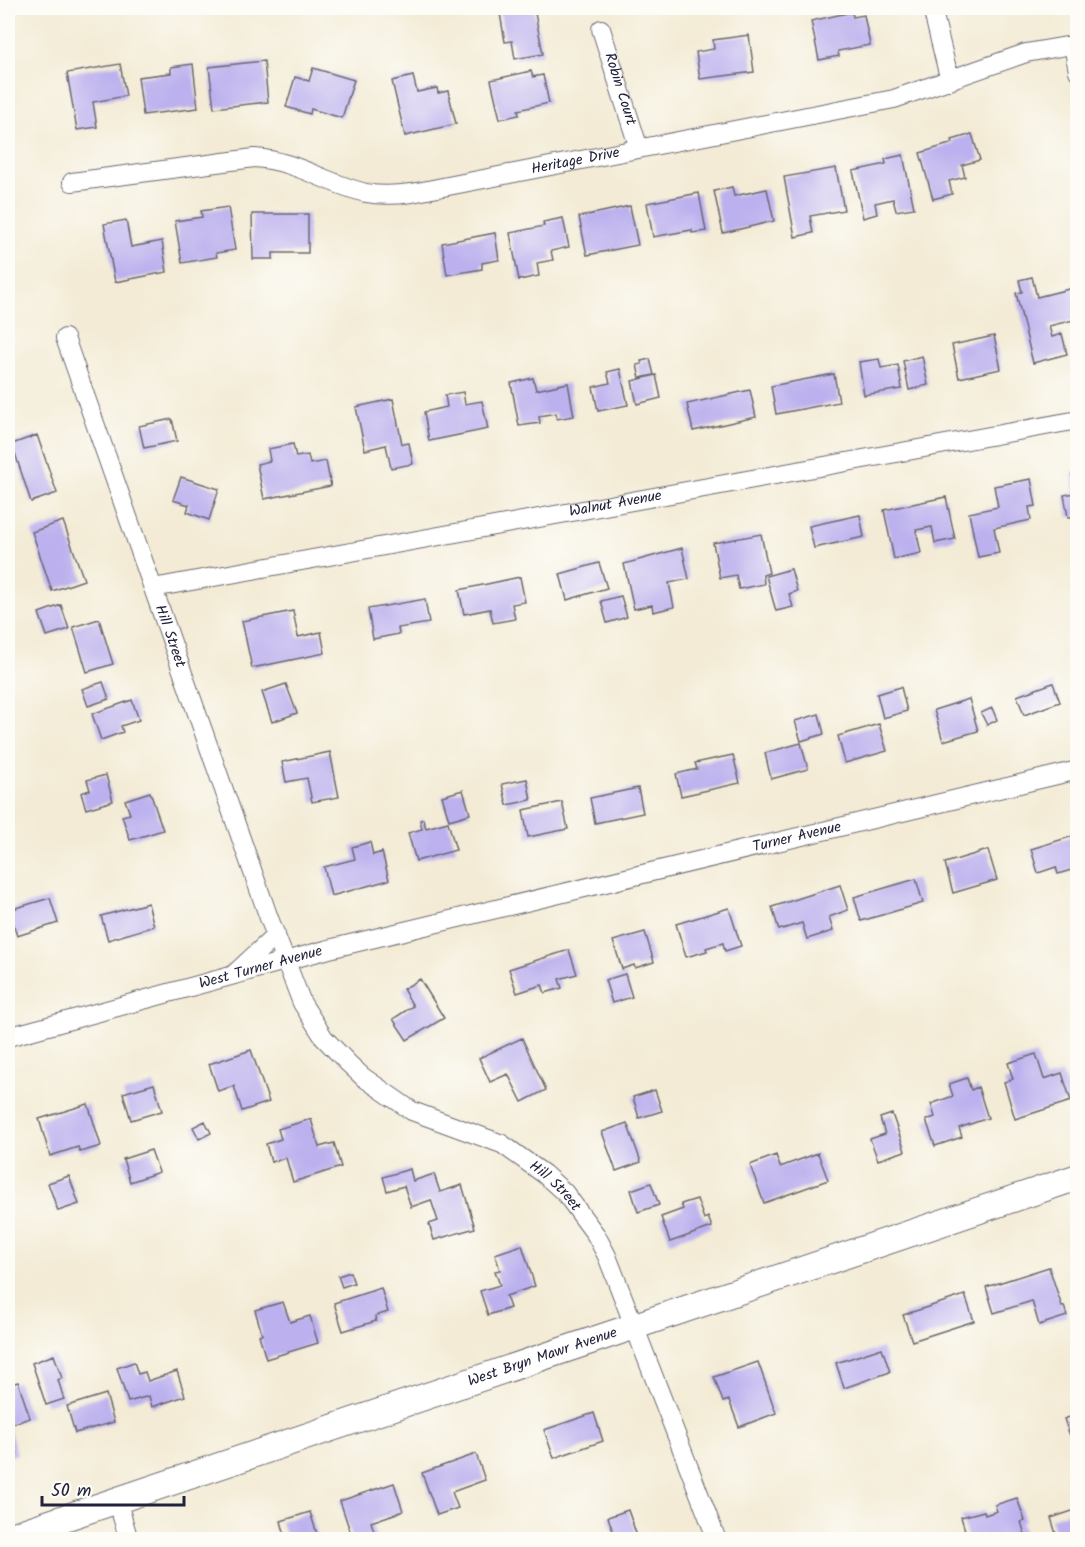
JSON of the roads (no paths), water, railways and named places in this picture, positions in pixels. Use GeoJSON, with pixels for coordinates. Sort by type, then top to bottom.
{"type":"FeatureCollection","features":[{"type":"Feature","properties":{"kind":"street"},"geometry":{"type":"LineString","coordinates":[[932,8],[950,81]]}},
{"type":"Feature","properties":{"kind":"street","name":"Robin Court"},"geometry":{"type":"LineString","coordinates":[[601,29],[639,149]]}},
{"type":"Feature","properties":{"kind":"street"},"geometry":{"type":"LineString","coordinates":[[1075,45],[1077,70]]}},
{"type":"Feature","properties":{"kind":"street","name":"Heritage Drive"},"geometry":{"type":"LineString","coordinates":[[72,182],[261,159],[283,162],[366,193],[399,195],[894,99],[1026,53],[1075,45]]}},
{"type":"Feature","properties":{"kind":"street","name":"Hill Street"},"geometry":{"type":"LineString","coordinates":[[66,338],[302,1004],[324,1038],[363,1077],[412,1111],[502,1144],[544,1174],[565,1193],[596,1235],[607,1256],[717,1539]]}},
{"type":"Feature","properties":{"kind":"street","name":"Walnut Avenue"},"geometry":{"type":"LineString","coordinates":[[153,588],[1077,420]]}},
{"type":"Feature","properties":{"kind":"street","name":"Turner Avenue"},"geometry":{"type":"LineString","coordinates":[[517,904],[1077,770]]}},
{"type":"Feature","properties":{"kind":"street","name":"West Turner Avenue"},"geometry":{"type":"LineString","coordinates":[[8,1037],[329,949],[517,904]]}},
{"type":"Feature","properties":{"kind":"street"},"geometry":{"type":"LineString","coordinates":[[232,976],[276,935]]}},
{"type":"Feature","properties":{"kind":"street","name":"West Bryn Mawr Avenue"},"geometry":{"type":"LineString","coordinates":[[8,1537],[1077,1177]]}},
{"type":"Feature","properties":{"kind":"street"},"geometry":{"type":"LineString","coordinates":[[117,1500],[129,1539]]}}]}
